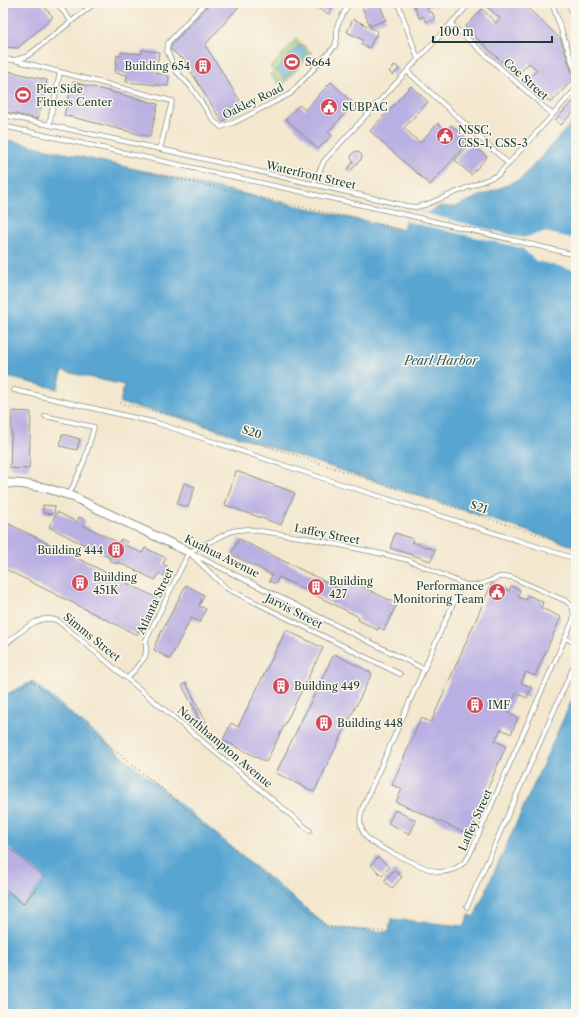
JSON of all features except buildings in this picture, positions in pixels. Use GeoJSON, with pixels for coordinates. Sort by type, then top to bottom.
{"type":"FeatureCollection","features":[{"type":"Feature","properties":{"kind":"street","name":"Kuahua Avenue"},"geometry":{"type":"LineString","coordinates":[[3,483],[22,484],[46,488],[69,495],[188,552]]}},
{"type":"Feature","properties":{"kind":"lane"},"geometry":{"type":"LineString","coordinates":[[58,3],[71,21]]}},
{"type":"Feature","properties":{"kind":"lane"},"geometry":{"type":"LineString","coordinates":[[14,60],[26,57],[95,3]]}},
{"type":"Feature","properties":{"kind":"lane","name":"Oakley Road"},"geometry":{"type":"LineString","coordinates":[[205,3],[168,43],[168,51],[176,71],[191,87],[214,121],[221,127],[233,123],[290,94],[335,46],[337,26],[349,3]]}},
{"type":"Feature","properties":{"kind":"lane"},"geometry":{"type":"LineString","coordinates":[[398,3],[418,59]]}},
{"type":"Feature","properties":{"kind":"lane"},"geometry":{"type":"LineString","coordinates":[[312,185],[324,161],[470,3]]}},
{"type":"Feature","properties":{"kind":"lane"},"geometry":{"type":"LineString","coordinates":[[552,3],[576,73]]}},
{"type":"Feature","properties":{"kind":"lane"},"geometry":{"type":"LineString","coordinates":[[568,3],[576,24]]}},
{"type":"Feature","properties":{"kind":"lane","name":"Coe Street"},"geometry":{"type":"LineString","coordinates":[[451,24],[553,115]]}},
{"type":"Feature","properties":{"kind":"lane"},"geometry":{"type":"LineString","coordinates":[[3,59],[14,60],[172,101],[160,149]]}},
{"type":"Feature","properties":{"kind":"lane"},"geometry":{"type":"LineString","coordinates":[[407,71],[509,164]]}},
{"type":"Feature","properties":{"kind":"lane"},"geometry":{"type":"LineString","coordinates":[[49,125],[60,72]]}},
{"type":"Feature","properties":{"kind":"lane","name":"Waterfront Street"},"geometry":{"type":"LineString","coordinates":[[3,115],[416,207],[425,205],[498,175],[576,89]]}},
{"type":"Feature","properties":{"kind":"lane"},"geometry":{"type":"LineString","coordinates":[[3,126],[407,215],[576,255]]}},
{"type":"Feature","properties":{"kind":"lane"},"geometry":{"type":"LineString","coordinates":[[14,390],[157,423],[322,478],[576,559]]}},
{"type":"Feature","properties":{"kind":"lane"},"geometry":{"type":"LineString","coordinates":[[44,416],[94,428],[84,462],[69,495]]}},
{"type":"Feature","properties":{"kind":"lane","name":"Laffey Street"},"geometry":{"type":"LineString","coordinates":[[188,552],[232,531],[247,529],[312,539],[388,554],[408,560],[462,583],[466,585],[479,585],[499,576],[511,576],[566,601],[572,607],[574,615],[565,638],[469,856],[460,866],[447,871],[433,871],[374,844],[364,834],[360,822],[362,808],[462,583]]}},
{"type":"Feature","properties":{"kind":"lane","name":"Kuahua Avenue"},"geometry":{"type":"LineString","coordinates":[[188,552],[424,668]]}},
{"type":"Feature","properties":{"kind":"lane","name":"Jarvis Street"},"geometry":{"type":"LineString","coordinates":[[188,552],[226,588],[400,674]]}},
{"type":"Feature","properties":{"kind":"lane","name":"Atlanta Street"},"geometry":{"type":"LineString","coordinates":[[128,678],[145,657],[146,640],[188,552]]}},
{"type":"Feature","properties":{"kind":"lane","name":"Simms Street"},"geometry":{"type":"LineString","coordinates":[[3,646],[38,620],[43,618],[53,618],[128,678]]}},
{"type":"Feature","properties":{"kind":"lane"},"geometry":{"type":"LineString","coordinates":[[565,638],[576,643]]}},
{"type":"Feature","properties":{"kind":"lane"},"geometry":{"type":"LineString","coordinates":[[467,907],[576,661]]}},
{"type":"Feature","properties":{"kind":"lane","name":"Northhampton Avenue"},"geometry":{"type":"LineString","coordinates":[[128,678],[310,831]]}},
{"type":"Feature","properties":{"kind":"path"},"geometry":{"type":"LineString","coordinates":[[147,172],[404,230]]}},
{"type":"Feature","properties":{"kind":"path","name":"S20"},"geometry":{"type":"LineString","coordinates":[[120,403],[178,417],[377,482]]}},
{"type":"Feature","properties":{"kind":"path","name":"S21"},"geometry":{"type":"LineString","coordinates":[[377,482],[576,548]]}},
{"type":"Feature","properties":{"kind":"path"},"geometry":{"type":"LineString","coordinates":[[3,696],[32,681],[328,928],[390,932],[391,919]]}},
{"type":"Feature","properties":{"kind":"green space"},"geometry":{"type":"Polygon","coordinates":[[[296,39],[312,53],[282,86],[270,75],[274,71],[270,68],[296,39]]]}},
{"type":"Feature","properties":{"kind":"water","name":"S664"},"geometry":{"type":"Polygon","coordinates":[[[299,45],[308,53],[285,79],[276,70],[299,45]]]}},
{"type":"Feature","properties":{"kind":"water","name":"Pearl Harbor"},"geometry":{"type":"Polygon","coordinates":[[[576,118],[576,547],[178,417],[120,403],[124,385],[62,371],[58,389],[3,376],[3,139],[403,230],[408,209],[427,213],[441,206],[454,207],[521,179],[576,118]]]}},
{"type":"Feature","properties":{"kind":"water"},"geometry":{"type":"Polygon","coordinates":[[[32,681],[328,927],[389,932],[391,919],[464,926],[469,915],[474,917],[576,691],[576,1014],[3,1014],[3,696],[32,681]]]}},
{"type":"Feature","properties":{"kind":"pier"},"geometry":{"type":"Polygon","coordinates":[[[408,209],[523,238],[544,232],[576,239],[576,270],[536,261],[522,248],[405,221],[408,209]]]}},
{"type":"Feature","properties":{"kind":"place","name":"S664"},"geometry":{"type":"Point","coordinates":[292,62]}},
{"type":"Feature","properties":{"kind":"place","name":"Building 654"},"geometry":{"type":"Point","coordinates":[203,66]}},
{"type":"Feature","properties":{"kind":"place","name":"Pier Side Fitness Center"},"geometry":{"type":"Point","coordinates":[23,95]}},
{"type":"Feature","properties":{"kind":"place","name":"SUBPAC"},"geometry":{"type":"Point","coordinates":[329,107]}},
{"type":"Feature","properties":{"kind":"place","name":"NSSC, CSS-1, CSS-3"},"geometry":{"type":"Point","coordinates":[445,136]}},
{"type":"Feature","properties":{"kind":"place","name":"Building 444"},"geometry":{"type":"Point","coordinates":[116,550]}},
{"type":"Feature","properties":{"kind":"place","name":"Building 451K"},"geometry":{"type":"Point","coordinates":[80,583]}},
{"type":"Feature","properties":{"kind":"place","name":"Building 427"},"geometry":{"type":"Point","coordinates":[316,587]}},
{"type":"Feature","properties":{"kind":"place","name":"Performance Monitoring Team"},"geometry":{"type":"Point","coordinates":[497,592]}},
{"type":"Feature","properties":{"kind":"place","name":"Building 449"},"geometry":{"type":"Point","coordinates":[281,686]}},
{"type":"Feature","properties":{"kind":"place","name":"IMF"},"geometry":{"type":"Point","coordinates":[475,705]}},
{"type":"Feature","properties":{"kind":"place","name":"Building 448"},"geometry":{"type":"Point","coordinates":[324,723]}}]}
